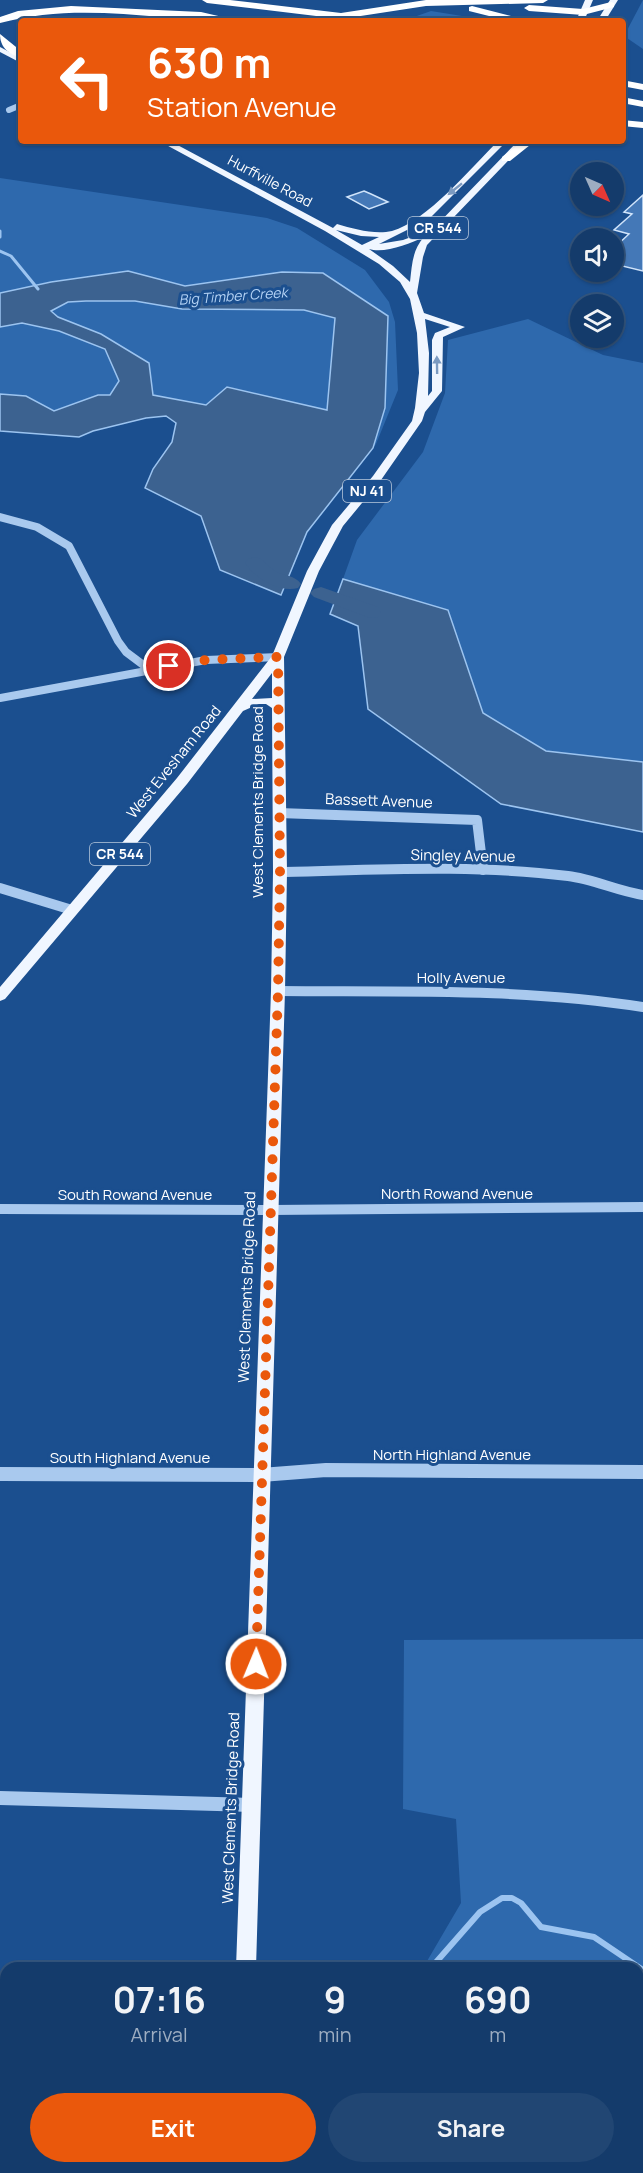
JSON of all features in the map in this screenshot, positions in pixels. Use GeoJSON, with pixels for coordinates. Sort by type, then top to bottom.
{"type":"FeatureCollection","features":[{"type":"Feature","properties":{"kind":"highway"},"geometry":{"type":"LineString","coordinates":[[101,0],[218,18]]}},
{"type":"Feature","properties":{"kind":"highway"},"geometry":{"type":"LineString","coordinates":[[206,0],[341,16],[433,2],[543,0]]}},
{"type":"Feature","properties":{"kind":"highway"},"geometry":{"type":"LineString","coordinates":[[206,0],[302,18]]}},
{"type":"Feature","properties":{"kind":"highway"},"geometry":{"type":"LineString","coordinates":[[399,18],[413,9],[452,5],[582,16],[613,3]]}},
{"type":"Feature","properties":{"kind":"highway"},"geometry":{"type":"LineString","coordinates":[[0,20],[27,7],[61,4],[213,17]]}},
{"type":"Feature","properties":{"kind":"highway"},"geometry":{"type":"LineString","coordinates":[[452,5],[507,18]]}},
{"type":"Feature","properties":{"kind":"highway"},"geometry":{"type":"LineString","coordinates":[[0,37],[7,46],[18,52]]}},
{"type":"Feature","properties":{"kind":"highway"},"geometry":{"type":"LineString","coordinates":[[0,54],[18,64]]}},
{"type":"Feature","properties":{"kind":"highway"},"geometry":{"type":"LineString","coordinates":[[627,84],[643,87]]}},
{"type":"Feature","properties":{"kind":"highway"},"geometry":{"type":"LineString","coordinates":[[626,100],[643,104]]}},
{"type":"Feature","properties":{"kind":"highway"},"geometry":{"type":"LineString","coordinates":[[626,123],[643,125]]}},
{"type":"Feature","properties":{"kind":"highway"},"geometry":{"type":"LineString","coordinates":[[506,159],[526,144]]}},
{"type":"Feature","properties":{"kind":"main road"},"geometry":{"type":"LineString","coordinates":[[582,16],[589,0]]}},
{"type":"Feature","properties":{"kind":"main road"},"geometry":{"type":"LineString","coordinates":[[603,18],[613,3]]}},
{"type":"Feature","properties":{"kind":"main road"},"geometry":{"type":"LineString","coordinates":[[0,49],[18,59]]}},
{"type":"Feature","properties":{"kind":"main road","name":"Hurffville Road"},"geometry":{"type":"LineString","coordinates":[[169,144],[314,219],[362,249]]}},
{"type":"Feature","properties":{"kind":"main road","name":"CR 544"},"geometry":{"type":"LineString","coordinates":[[362,249],[426,218],[500,144]]}},
{"type":"Feature","properties":{"kind":"main road","name":"CR 544"},"geometry":{"type":"LineString","coordinates":[[412,293],[417,278],[416,257],[423,244],[520,144]]}},
{"type":"Feature","properties":{"kind":"main road"},"geometry":{"type":"LineString","coordinates":[[314,219],[353,233],[372,235],[404,229]]}},
{"type":"Feature","properties":{"kind":"main road"},"geometry":{"type":"LineString","coordinates":[[362,249],[387,247],[406,242],[440,225]]}},
{"type":"Feature","properties":{"kind":"main road","name":"NJ 41"},"geometry":{"type":"LineString","coordinates":[[362,249],[400,276],[412,293],[423,336],[424,381],[420,411]]}},
{"type":"Feature","properties":{"kind":"main road"},"geometry":{"type":"LineString","coordinates":[[418,314],[460,327],[439,335],[437,340],[437,391],[420,411]]}},
{"type":"Feature","properties":{"kind":"main road","name":"West Clements Bridge Road"},"geometry":{"type":"LineString","coordinates":[[246,1962],[278,991],[280,872],[278,657],[314,571],[338,525],[377,478],[417,421],[420,411]]}},
{"type":"Feature","properties":{"kind":"main road","name":"West Evesham Road"},"geometry":{"type":"LineString","coordinates":[[0,996],[182,781],[278,657]]}},
{"type":"Feature","properties":{"kind":"main road"},"geometry":{"type":"LineString","coordinates":[[237,710],[260,700],[273,701],[278,706]]}},
{"type":"Feature","properties":{"kind":"street"},"geometry":{"type":"LineString","coordinates":[[9,110],[18,106]]}},
{"type":"Feature","properties":{"kind":"street"},"geometry":{"type":"LineString","coordinates":[[0,517],[33,525],[61,539],[69,546],[118,641],[126,652],[150,670]]}},
{"type":"Feature","properties":{"kind":"street"},"geometry":{"type":"LineString","coordinates":[[0,698],[206,660],[278,657]]}},
{"type":"Feature","properties":{"kind":"street","name":"Bassett Avenue"},"geometry":{"type":"LineString","coordinates":[[279,813],[477,820],[483,870]]}},
{"type":"Feature","properties":{"kind":"street","name":"Singley Avenue"},"geometry":{"type":"LineString","coordinates":[[280,872],[483,870],[572,877],[643,895]]}},
{"type":"Feature","properties":{"kind":"street"},"geometry":{"type":"LineString","coordinates":[[0,888],[72,910]]}},
{"type":"Feature","properties":{"kind":"street","name":"Holly Avenue"},"geometry":{"type":"LineString","coordinates":[[278,991],[519,993],[587,998],[643,1007]]}},
{"type":"Feature","properties":{"kind":"street","name":"North Rowand Avenue"},"geometry":{"type":"LineString","coordinates":[[270,1210],[643,1207]]}},
{"type":"Feature","properties":{"kind":"street","name":"South Rowand Avenue"},"geometry":{"type":"LineString","coordinates":[[0,1209],[270,1210]]}},
{"type":"Feature","properties":{"kind":"street","name":"North Highland Avenue"},"geometry":{"type":"LineString","coordinates":[[261,1475],[326,1470],[643,1472]]}},
{"type":"Feature","properties":{"kind":"street","name":"South Highland Avenue"},"geometry":{"type":"LineString","coordinates":[[0,1474],[261,1475]]}},
{"type":"Feature","properties":{"kind":"street"},"geometry":{"type":"LineString","coordinates":[[0,1798],[253,1806]]}},
{"type":"Feature","properties":{"kind":"shaded area"},"geometry":{"type":"Polygon","coordinates":[[[643,0],[643,49],[626,37],[626,32],[643,0]]]}},
{"type":"Feature","properties":{"kind":"shaded area"},"geometry":{"type":"Polygon","coordinates":[[[431,11],[474,18],[415,18],[431,11]]]}},
{"type":"Feature","properties":{"kind":"shaded area"},"geometry":{"type":"Polygon","coordinates":[[[0,178],[267,218],[297,228],[365,270],[389,302],[395,322],[398,390],[376,444],[373,448],[385,408],[323,273],[282,272],[185,286],[127,271],[51,282],[0,293],[0,178]]]}},
{"type":"Feature","properties":{"kind":"shaded area"},"geometry":{"type":"Polygon","coordinates":[[[135,301],[182,309],[304,310],[335,318],[327,410],[227,387],[206,405],[152,395],[151,384],[101,334],[58,317],[50,310],[68,302],[135,301]]]}},
{"type":"Feature","properties":{"kind":"shaded area"},"geometry":{"type":"Polygon","coordinates":[[[528,319],[570,339],[570,348],[588,348],[603,355],[643,363],[643,762],[546,751],[483,713],[448,610],[343,579],[357,540],[423,452],[445,393],[448,340],[528,319]]]}},
{"type":"Feature","properties":{"kind":"shaded area"},"geometry":{"type":"Polygon","coordinates":[[[22,323],[59,331],[105,349],[119,381],[110,395],[98,395],[53,411],[0,396],[0,327],[22,323]]]}},
{"type":"Feature","properties":{"kind":"shaded area"},"geometry":{"type":"Polygon","coordinates":[[[643,1639],[643,1962],[427,1962],[461,1903],[456,1819],[403,1809],[404,1640],[643,1639]]]}},
{"type":"Feature","properties":{"kind":"water"},"geometry":{"type":"Polygon","coordinates":[[[128,271],[185,286],[282,272],[323,273],[388,316],[385,408],[373,448],[307,532],[281,595],[220,570],[201,516],[145,488],[153,469],[172,442],[176,423],[166,416],[146,418],[93,431],[79,437],[0,431],[0,394],[26,396],[54,411],[98,395],[110,395],[119,381],[105,349],[59,331],[22,323],[0,327],[0,293],[51,282],[128,271]],[[135,301],[68,302],[51,311],[58,317],[101,334],[149,363],[153,395],[206,405],[227,387],[327,410],[335,318],[304,310],[182,309],[135,301]]]}},
{"type":"Feature","properties":{"kind":"water"},"geometry":{"type":"Polygon","coordinates":[[[343,579],[448,610],[483,713],[546,751],[643,762],[643,832],[501,804],[368,709],[358,626],[330,614],[343,579]]]}},
{"type":"Feature","properties":{"kind":"building"},"geometry":{"type":"Polygon","coordinates":[[[364,191],[388,202],[369,209],[347,197],[364,191]]]}},
{"type":"Feature","properties":{"kind":"building"},"geometry":{"type":"Polygon","coordinates":[[[643,195],[643,271],[624,266],[624,239],[629,234],[624,233],[624,228],[616,228],[632,214],[624,212],[643,195]]]}},
{"type":"Feature","properties":{"kind":"waterway"},"geometry":{"type":"LineString","coordinates":[[0,231],[0,237]]}},
{"type":"Feature","properties":{"kind":"waterway"},"geometry":{"type":"LineString","coordinates":[[0,251],[11,256],[38,289]]}},
{"type":"Feature","properties":{"kind":"waterway","name":"Big Timber Creek"},"geometry":{"type":"LineString","coordinates":[[255,563],[268,575],[291,584]]}},
{"type":"Feature","properties":{"kind":"waterway","name":"Big Timber Creek"},"geometry":{"type":"LineString","coordinates":[[321,593],[370,612]]}},
{"type":"Feature","properties":{"kind":"waterway"},"geometry":{"type":"LineString","coordinates":[[436,1962],[480,1912],[502,1898],[512,1898],[521,1903],[541,1927],[594,1937],[631,1962]]}},
{"type":"Feature","properties":{"kind":"route"},"geometry":{"type":"LineString","coordinates":[[169,666],[248,656],[278,657],[280,872],[278,991],[256,1664]]}}]}
